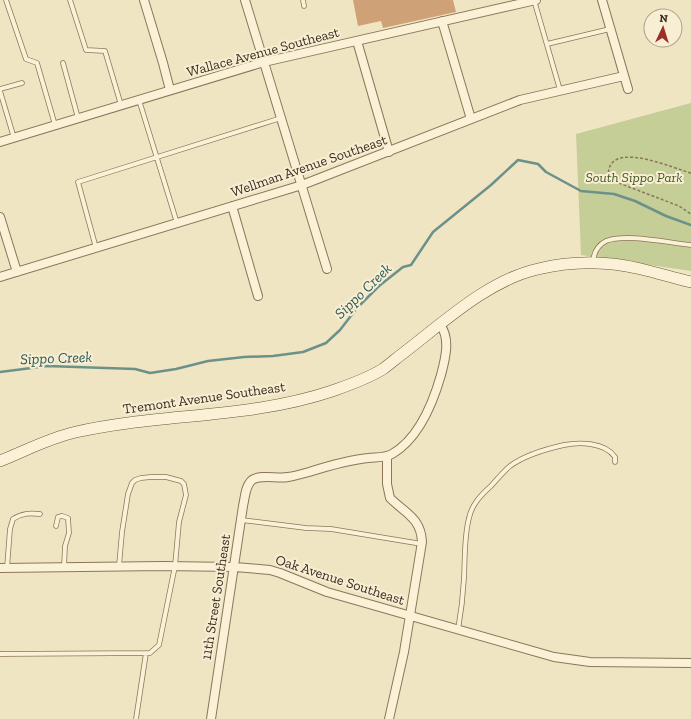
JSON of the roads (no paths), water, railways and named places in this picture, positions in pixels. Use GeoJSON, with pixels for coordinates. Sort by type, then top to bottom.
{"type":"FeatureCollection","features":[{"type":"Feature","properties":{"kind":"street"},"geometry":{"type":"LineString","coordinates":[[144,0],[170,90]]}},
{"type":"Feature","properties":{"kind":"street"},"geometry":{"type":"LineString","coordinates":[[245,0],[327,269]]}},
{"type":"Feature","properties":{"kind":"street","name":"Wallace Avenue Southeast"},"geometry":{"type":"LineString","coordinates":[[0,142],[264,62],[535,0]]}},
{"type":"Feature","properties":{"kind":"street"},"geometry":{"type":"LineString","coordinates":[[602,0],[628,89]]}},
{"type":"Feature","properties":{"kind":"street"},"geometry":{"type":"LineString","coordinates":[[442,21],[471,119]]}},
{"type":"Feature","properties":{"kind":"street"},"geometry":{"type":"LineString","coordinates":[[357,41],[389,152]]}},
{"type":"Feature","properties":{"kind":"street","name":"Wellman Avenue Southeast"},"geometry":{"type":"LineString","coordinates":[[0,277],[302,185],[520,100],[624,76]]}},
{"type":"Feature","properties":{"kind":"street"},"geometry":{"type":"LineString","coordinates":[[232,206],[258,296]]}},
{"type":"Feature","properties":{"kind":"street"},"geometry":{"type":"LineString","coordinates":[[0,217],[17,272]]}},
{"type":"Feature","properties":{"kind":"street","name":"Tremont Avenue Southeast"},"geometry":{"type":"LineString","coordinates":[[0,462],[54,438],[76,432],[151,420],[231,413],[277,405],[333,391],[374,374],[485,293],[508,280],[525,273],[557,266],[592,264],[627,266],[691,282]]}},
{"type":"Feature","properties":{"kind":"street"},"geometry":{"type":"LineString","coordinates":[[389,719],[404,652],[422,544],[422,533],[416,521],[394,503],[388,495],[387,456],[394,453],[414,433],[432,401],[444,365],[446,351],[445,336],[440,325]]}},
{"type":"Feature","properties":{"kind":"street","name":"11th Street Southeast"},"geometry":{"type":"LineString","coordinates":[[211,719],[241,520],[246,493],[252,481],[262,477],[290,477],[350,461],[387,456]]}},
{"type":"Feature","properties":{"kind":"street","name":"Oak Avenue Southeast"},"geometry":{"type":"LineString","coordinates":[[4,568],[175,566],[235,567],[270,570],[280,572],[327,592],[535,652],[570,660],[597,662],[691,663]]}},
{"type":"Feature","properties":{"kind":"lane"},"geometry":{"type":"LineString","coordinates":[[6,0],[26,59],[37,63],[55,125]]}},
{"type":"Feature","properties":{"kind":"lane"},"geometry":{"type":"LineString","coordinates":[[70,0],[86,50],[105,51],[121,105]]}},
{"type":"Feature","properties":{"kind":"lane"},"geometry":{"type":"LineString","coordinates":[[303,0],[304,6]]}},
{"type":"Feature","properties":{"kind":"lane"},"geometry":{"type":"LineString","coordinates":[[535,0],[560,90]]}},
{"type":"Feature","properties":{"kind":"lane"},"geometry":{"type":"LineString","coordinates":[[547,44],[610,29]]}},
{"type":"Feature","properties":{"kind":"lane"},"geometry":{"type":"LineString","coordinates":[[63,63],[78,118]]}},
{"type":"Feature","properties":{"kind":"lane"},"geometry":{"type":"LineString","coordinates":[[14,138],[0,90],[22,83]]}},
{"type":"Feature","properties":{"kind":"lane"},"geometry":{"type":"LineString","coordinates":[[139,99],[177,223]]}},
{"type":"Feature","properties":{"kind":"lane"},"geometry":{"type":"LineString","coordinates":[[96,248],[78,182],[282,118]]}},
{"type":"Feature","properties":{"kind":"lane"},"geometry":{"type":"LineString","coordinates":[[592,264],[594,254],[599,246],[606,241],[618,238],[691,245]]}},
{"type":"Feature","properties":{"kind":"lane"},"geometry":{"type":"LineString","coordinates":[[458,630],[462,602],[464,563],[469,517],[475,503],[482,494],[516,462],[540,452],[558,447],[571,444],[592,445],[611,452],[615,457],[615,462]]}},
{"type":"Feature","properties":{"kind":"lane"},"geometry":{"type":"LineString","coordinates":[[0,654],[150,653],[159,645],[175,566],[179,522],[185,502],[185,490],[181,480],[159,477],[141,478],[135,480],[129,487],[122,532],[119,566]]}},
{"type":"Feature","properties":{"kind":"lane"},"geometry":{"type":"LineString","coordinates":[[4,568],[13,519],[18,515],[26,513],[40,514]]}},
{"type":"Feature","properties":{"kind":"lane"},"geometry":{"type":"LineString","coordinates":[[56,526],[58,517],[62,516],[68,518],[69,533],[65,546],[64,567]]}},
{"type":"Feature","properties":{"kind":"lane"},"geometry":{"type":"LineString","coordinates":[[241,520],[306,528],[331,529],[422,544]]}},
{"type":"Feature","properties":{"kind":"lane"},"geometry":{"type":"LineString","coordinates":[[136,719],[146,653]]}},
{"type":"Feature","properties":{"kind":"waterway","name":"Sippo Creek"},"geometry":{"type":"LineString","coordinates":[[0,372],[47,366],[135,369],[150,373],[176,369],[208,361],[303,352],[326,343],[340,330],[357,308],[379,286],[403,267],[411,265],[433,232],[491,185],[518,160],[538,164],[546,172],[581,191],[614,194],[635,201],[666,216],[691,225]]}},
{"type":"Feature","properties":{"kind":"park label","name":"South Sippo Park"},"geometry":{"type":"Point","coordinates":[634,177]}}]}
